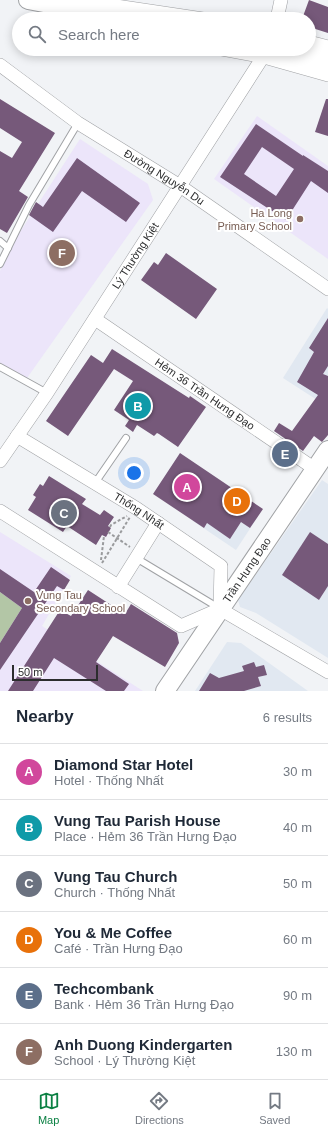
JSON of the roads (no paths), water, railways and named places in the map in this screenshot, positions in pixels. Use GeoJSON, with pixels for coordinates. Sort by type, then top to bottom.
{"type":"FeatureCollection","features":[{"type":"Feature","properties":{"kind":"main road"},"geometry":{"type":"LineString","coordinates":[[28,0],[71,12]]}},
{"type":"Feature","properties":{"kind":"main road"},"geometry":{"type":"LineString","coordinates":[[313,56],[328,60]]}},
{"type":"Feature","properties":{"kind":"main road","name":"Trần Hưng Đạo"},"geometry":{"type":"LineString","coordinates":[[165,691],[328,450]]}},
{"type":"Feature","properties":{"kind":"street"},"geometry":{"type":"LineString","coordinates":[[278,12],[281,0]]}},
{"type":"Feature","properties":{"kind":"street"},"geometry":{"type":"LineString","coordinates":[[79,12],[83,1],[140,12]]}},
{"type":"Feature","properties":{"kind":"street"},"geometry":{"type":"LineString","coordinates":[[316,44],[328,47]]}},
{"type":"Feature","properties":{"kind":"street","name":"Lý Thường Kiệt"},"geometry":{"type":"LineString","coordinates":[[0,461],[47,393],[264,56]]}},
{"type":"Feature","properties":{"kind":"street"},"geometry":{"type":"LineString","coordinates":[[274,56],[328,75]]}},
{"type":"Feature","properties":{"kind":"street","name":"Đường Nguyễn Du"},"geometry":{"type":"LineString","coordinates":[[0,65],[78,123],[180,186],[328,289]]}},
{"type":"Feature","properties":{"kind":"street","name":"Hẻm 36 Trần Hưng Đạo"},"geometry":{"type":"LineString","coordinates":[[95,319],[315,469]]}},
{"type":"Feature","properties":{"kind":"street","name":"Thống Nhất"},"geometry":{"type":"LineString","coordinates":[[17,436],[158,523],[221,566],[220,608]]}},
{"type":"Feature","properties":{"kind":"street"},"geometry":{"type":"LineString","coordinates":[[0,511],[181,626],[220,608],[328,672]]}},
{"type":"Feature","properties":{"kind":"street"},"geometry":{"type":"LineString","coordinates":[[118,587],[135,554],[158,523]]}},
{"type":"Feature","properties":{"kind":"lane"},"geometry":{"type":"LineString","coordinates":[[0,264],[29,205],[78,123]]}},
{"type":"Feature","properties":{"kind":"lane"},"geometry":{"type":"LineString","coordinates":[[0,241],[8,248]]}},
{"type":"Feature","properties":{"kind":"lane"},"geometry":{"type":"LineString","coordinates":[[0,367],[47,393]]}},
{"type":"Feature","properties":{"kind":"lane"},"geometry":{"type":"LineString","coordinates":[[95,483],[126,438]]}},
{"type":"Feature","properties":{"kind":"lane"},"geometry":{"type":"LineString","coordinates":[[135,554],[220,608]]}},
{"type":"Feature","properties":{"kind":"place","name":"Ha Long Primary School"},"geometry":{"type":"Point","coordinates":[300,219]}},
{"type":"Feature","properties":{"kind":"place","name":"Anh Duong Kindergarten"},"geometry":{"type":"Point","coordinates":[62,253]}},
{"type":"Feature","properties":{"kind":"place","name":"Vung Tau Parish House"},"geometry":{"type":"Point","coordinates":[138,406]}},
{"type":"Feature","properties":{"kind":"place","name":"Techcombank"},"geometry":{"type":"Point","coordinates":[285,454]}},
{"type":"Feature","properties":{"kind":"place","name":"Diamond Star Hotel"},"geometry":{"type":"Point","coordinates":[187,487]}},
{"type":"Feature","properties":{"kind":"place","name":"You & Me Coffee"},"geometry":{"type":"Point","coordinates":[237,501]}},
{"type":"Feature","properties":{"kind":"place","name":"Vung Tau Church"},"geometry":{"type":"Point","coordinates":[64,513]}},
{"type":"Feature","properties":{"kind":"place","name":"Vung Tau Secondary School"},"geometry":{"type":"Point","coordinates":[28,601]}}]}
